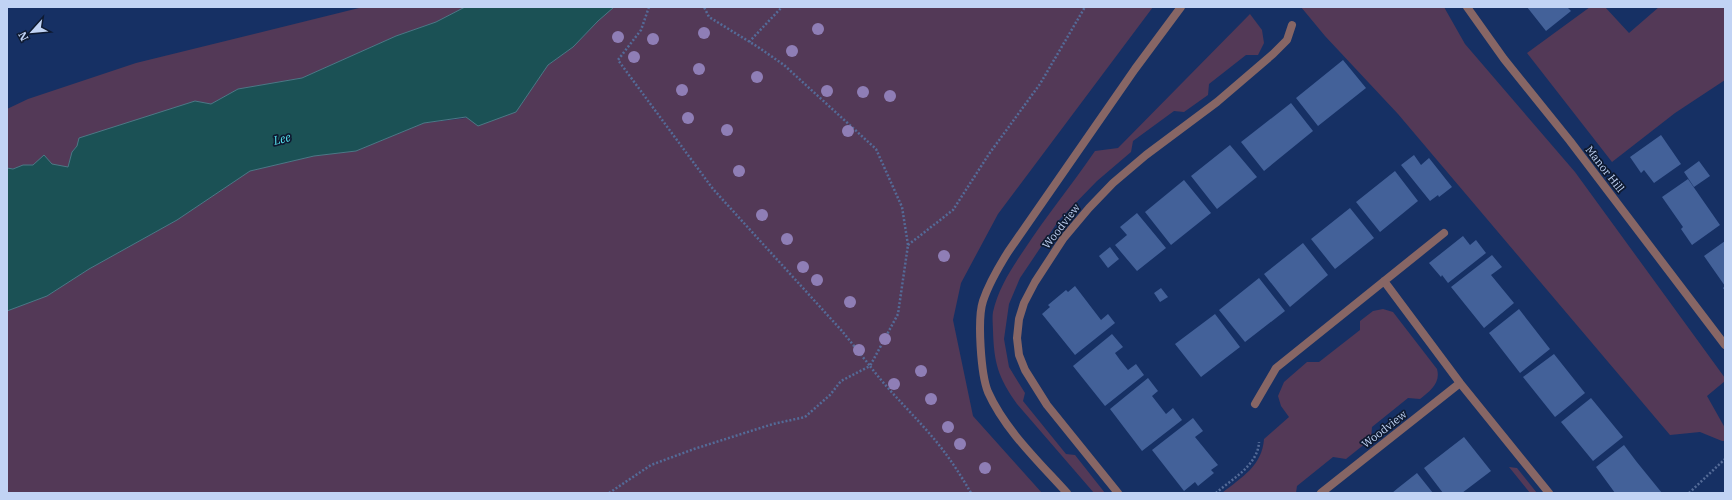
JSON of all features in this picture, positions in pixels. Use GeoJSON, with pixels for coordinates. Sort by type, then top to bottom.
{"type":"FeatureCollection","features":[{"type":"Feature","properties":{"kind":"street"},"geometry":{"type":"LineString","coordinates":[[1067,493],[1021,442],[1003,418],[988,391],[982,362],[980,334],[982,303],[992,277],[1008,252],[1130,75],[1180,7]]}},
{"type":"Feature","properties":{"kind":"street","name":"Manor Hill"},"geometry":{"type":"LineString","coordinates":[[1467,7],[1504,60],[1570,141],[1725,345]]}},
{"type":"Feature","properties":{"kind":"street","name":"Woodview"},"geometry":{"type":"LineString","coordinates":[[1118,493],[1047,405],[1025,370],[1019,355],[1017,338],[1019,319],[1024,303],[1035,282],[1078,219],[1113,183],[1146,155],[1217,102],[1273,54],[1287,40],[1292,26]]}},
{"type":"Feature","properties":{"kind":"street"},"geometry":{"type":"LineString","coordinates":[[1255,404],[1276,368],[1444,233]]}},
{"type":"Feature","properties":{"kind":"street"},"geometry":{"type":"LineString","coordinates":[[1384,281],[1460,383],[1549,493]]}},
{"type":"Feature","properties":{"kind":"street","name":"Woodview"},"geometry":{"type":"LineString","coordinates":[[1321,493],[1460,383]]}},
{"type":"Feature","properties":{"kind":"path"},"geometry":{"type":"LineString","coordinates":[[649,7],[641,30],[618,60],[713,189],[842,331],[891,393],[929,433],[948,456],[971,493]]}},
{"type":"Feature","properties":{"kind":"path"},"geometry":{"type":"LineString","coordinates":[[609,493],[651,465],[694,449],[773,424],[805,417],[830,395],[841,381],[870,366],[898,314],[908,245],[902,207],[876,149],[784,65],[709,17],[704,7]]}},
{"type":"Feature","properties":{"kind":"path"},"geometry":{"type":"LineString","coordinates":[[749,42],[782,7]]}},
{"type":"Feature","properties":{"kind":"path"},"geometry":{"type":"LineString","coordinates":[[908,245],[953,210],[989,154],[1040,84],[1085,7]]}},
{"type":"Feature","properties":{"kind":"path"},"geometry":{"type":"LineString","coordinates":[[1216,493],[1254,460],[1259,442]]}},
{"type":"Feature","properties":{"kind":"path"},"geometry":{"type":"LineString","coordinates":[[1689,493],[1725,459]]}},
{"type":"Feature","properties":{"kind":"shaded area"},"geometry":{"type":"Polygon","coordinates":[[[363,7],[465,7],[436,22],[396,36],[302,78],[238,89],[211,104],[195,101],[165,111],[77,146],[72,152],[68,167],[36,164],[23,165],[12,169],[7,168],[7,109],[28,99],[136,63],[363,7]]]}},
{"type":"Feature","properties":{"kind":"shaded area"},"geometry":{"type":"Polygon","coordinates":[[[614,7],[1153,7],[998,214],[961,283],[953,320],[973,416],[1042,493],[7,493],[7,311],[47,296],[89,269],[177,220],[250,171],[314,156],[356,151],[424,123],[516,112],[548,65],[573,47],[614,7]]]}},
{"type":"Feature","properties":{"kind":"shaded area"},"geometry":{"type":"Polygon","coordinates":[[[1301,7],[1444,7],[1465,44],[1575,172],[1725,378],[1725,381],[1707,396],[1725,428],[1725,441],[1700,432],[1670,435],[1398,114],[1325,36],[1301,7]]]}},
{"type":"Feature","properties":{"kind":"shaded area"},"geometry":{"type":"Polygon","coordinates":[[[1590,7],[1605,7],[1629,33],[1659,7],[1723,7],[1725,10],[1725,80],[1675,113],[1612,162],[1527,53],[1590,7]]]}},
{"type":"Feature","properties":{"kind":"shaded area"},"geometry":{"type":"Polygon","coordinates":[[[1250,14],[1262,30],[1264,43],[1258,55],[1246,55],[1209,84],[1208,95],[1184,112],[1174,111],[1133,141],[1131,152],[1097,181],[1059,220],[1020,278],[1009,304],[1004,339],[1009,367],[1025,393],[1023,401],[1066,454],[1075,455],[1105,493],[1094,493],[1017,404],[1005,386],[998,369],[994,352],[993,312],[995,304],[998,295],[1019,257],[1095,151],[1118,148],[1250,14]]]}},
{"type":"Feature","properties":{"kind":"shaded area"},"geometry":{"type":"Polygon","coordinates":[[[1383,309],[1393,312],[1437,369],[1438,374],[1436,383],[1431,390],[1420,399],[1408,398],[1372,427],[1371,439],[1346,459],[1333,457],[1297,486],[1296,493],[1222,493],[1250,470],[1259,457],[1264,439],[1289,417],[1281,406],[1278,396],[1284,382],[1307,362],[1319,362],[1360,330],[1360,321],[1373,311],[1383,309]]]}},
{"type":"Feature","properties":{"kind":"shaded area"},"geometry":{"type":"Polygon","coordinates":[[[1509,467],[1517,468],[1537,493],[1530,493],[1509,467]]]}},
{"type":"Feature","properties":{"kind":"water","name":"Lee"},"geometry":{"type":"Polygon","coordinates":[[[465,7],[614,7],[573,47],[548,65],[516,112],[478,126],[466,117],[424,123],[356,151],[314,156],[250,171],[177,220],[89,269],[47,296],[7,311],[7,168],[13,169],[23,165],[33,165],[44,155],[52,164],[68,167],[72,152],[77,146],[79,138],[195,101],[211,104],[238,89],[302,78],[396,36],[436,22],[465,7]]]}},
{"type":"Feature","properties":{"kind":"building"},"geometry":{"type":"Polygon","coordinates":[[[1527,7],[1567,7],[1571,11],[1546,31],[1527,7]]]}},
{"type":"Feature","properties":{"kind":"building"},"geometry":{"type":"Polygon","coordinates":[[[1343,60],[1366,88],[1318,126],[1296,98],[1343,60]]]}},
{"type":"Feature","properties":{"kind":"building"},"geometry":{"type":"Polygon","coordinates":[[[1291,103],[1313,131],[1264,171],[1241,142],[1291,103]]]}},
{"type":"Feature","properties":{"kind":"building"},"geometry":{"type":"Polygon","coordinates":[[[1661,135],[1681,164],[1654,183],[1644,170],[1641,173],[1630,157],[1661,135]]]}},
{"type":"Feature","properties":{"kind":"building"},"geometry":{"type":"Polygon","coordinates":[[[1230,145],[1257,177],[1217,209],[1191,176],[1230,145]]]}},
{"type":"Feature","properties":{"kind":"building"},"geometry":{"type":"Polygon","coordinates":[[[1414,155],[1421,165],[1429,158],[1452,187],[1439,197],[1438,195],[1430,201],[1401,165],[1414,155]]]}},
{"type":"Feature","properties":{"kind":"building"},"geometry":{"type":"Polygon","coordinates":[[[1699,161],[1710,176],[1694,187],[1684,172],[1699,161]]]}},
{"type":"Feature","properties":{"kind":"building"},"geometry":{"type":"Polygon","coordinates":[[[1395,171],[1418,201],[1380,232],[1356,202],[1395,171]]]}},
{"type":"Feature","properties":{"kind":"building"},"geometry":{"type":"Polygon","coordinates":[[[1688,179],[1720,225],[1692,245],[1681,229],[1683,227],[1662,197],[1688,179]]]}},
{"type":"Feature","properties":{"kind":"building"},"geometry":{"type":"Polygon","coordinates":[[[1184,180],[1211,213],[1171,245],[1145,212],[1184,180]]]}},
{"type":"Feature","properties":{"kind":"building"},"geometry":{"type":"Polygon","coordinates":[[[1350,208],[1374,238],[1335,269],[1311,239],[1350,208]]]}},
{"type":"Feature","properties":{"kind":"building"},"geometry":{"type":"Polygon","coordinates":[[[1137,213],[1166,248],[1137,271],[1115,245],[1127,235],[1120,227],[1137,213]]]}},
{"type":"Feature","properties":{"kind":"building"},"geometry":{"type":"Polygon","coordinates":[[[1463,236],[1470,245],[1476,240],[1486,253],[1448,283],[1429,263],[1463,236]]]}},
{"type":"Feature","properties":{"kind":"building"},"geometry":{"type":"Polygon","coordinates":[[[1725,241],[1725,286],[1704,256],[1725,241]]]}},
{"type":"Feature","properties":{"kind":"building"},"geometry":{"type":"Polygon","coordinates":[[[1303,243],[1328,275],[1290,307],[1264,274],[1303,243]]]}},
{"type":"Feature","properties":{"kind":"building"},"geometry":{"type":"Polygon","coordinates":[[[1110,247],[1119,259],[1108,268],[1099,256],[1110,247]]]}},
{"type":"Feature","properties":{"kind":"building"},"geometry":{"type":"Polygon","coordinates":[[[1492,255],[1502,267],[1491,275],[1514,303],[1484,328],[1451,287],[1492,255]]]}},
{"type":"Feature","properties":{"kind":"building"},"geometry":{"type":"Polygon","coordinates":[[[1259,278],[1285,311],[1245,342],[1219,310],[1259,278]]]}},
{"type":"Feature","properties":{"kind":"building"},"geometry":{"type":"Polygon","coordinates":[[[1075,286],[1101,320],[1108,314],[1115,323],[1075,355],[1042,314],[1050,307],[1048,305],[1066,290],[1068,292],[1075,286]]]}},
{"type":"Feature","properties":{"kind":"building"},"geometry":{"type":"Polygon","coordinates":[[[1161,288],[1168,297],[1160,302],[1154,293],[1161,288]]]}},
{"type":"Feature","properties":{"kind":"building"},"geometry":{"type":"Polygon","coordinates":[[[1519,309],[1550,349],[1520,373],[1489,333],[1519,309]]]}},
{"type":"Feature","properties":{"kind":"building"},"geometry":{"type":"Polygon","coordinates":[[[1215,314],[1240,347],[1201,377],[1175,344],[1215,314]]]}},
{"type":"Feature","properties":{"kind":"building"},"geometry":{"type":"Polygon","coordinates":[[[1112,334],[1123,347],[1115,353],[1120,360],[1128,370],[1136,364],[1144,375],[1105,406],[1073,366],[1112,334]]]}},
{"type":"Feature","properties":{"kind":"building"},"geometry":{"type":"Polygon","coordinates":[[[1554,354],[1585,393],[1555,417],[1523,377],[1554,354]]]}},
{"type":"Feature","properties":{"kind":"building"},"geometry":{"type":"Polygon","coordinates":[[[1148,378],[1158,391],[1152,396],[1166,414],[1173,408],[1182,420],[1142,451],[1110,409],[1148,378]]]}},
{"type":"Feature","properties":{"kind":"building"},"geometry":{"type":"Polygon","coordinates":[[[1591,398],[1623,437],[1593,461],[1561,422],[1591,398]]]}},
{"type":"Feature","properties":{"kind":"building"},"geometry":{"type":"Polygon","coordinates":[[[1193,418],[1203,431],[1195,437],[1218,465],[1211,470],[1214,473],[1198,486],[1195,482],[1184,491],[1152,450],[1193,418]]]}},
{"type":"Feature","properties":{"kind":"building"},"geometry":{"type":"Polygon","coordinates":[[[1464,437],[1491,471],[1462,493],[1443,493],[1424,468],[1464,437]]]}},
{"type":"Feature","properties":{"kind":"building"},"geometry":{"type":"Polygon","coordinates":[[[1624,445],[1662,493],[1615,493],[1596,467],[1624,445]]]}},
{"type":"Feature","properties":{"kind":"building"},"geometry":{"type":"Polygon","coordinates":[[[1417,473],[1433,493],[1392,493],[1398,488],[1417,473]]]}}]}
